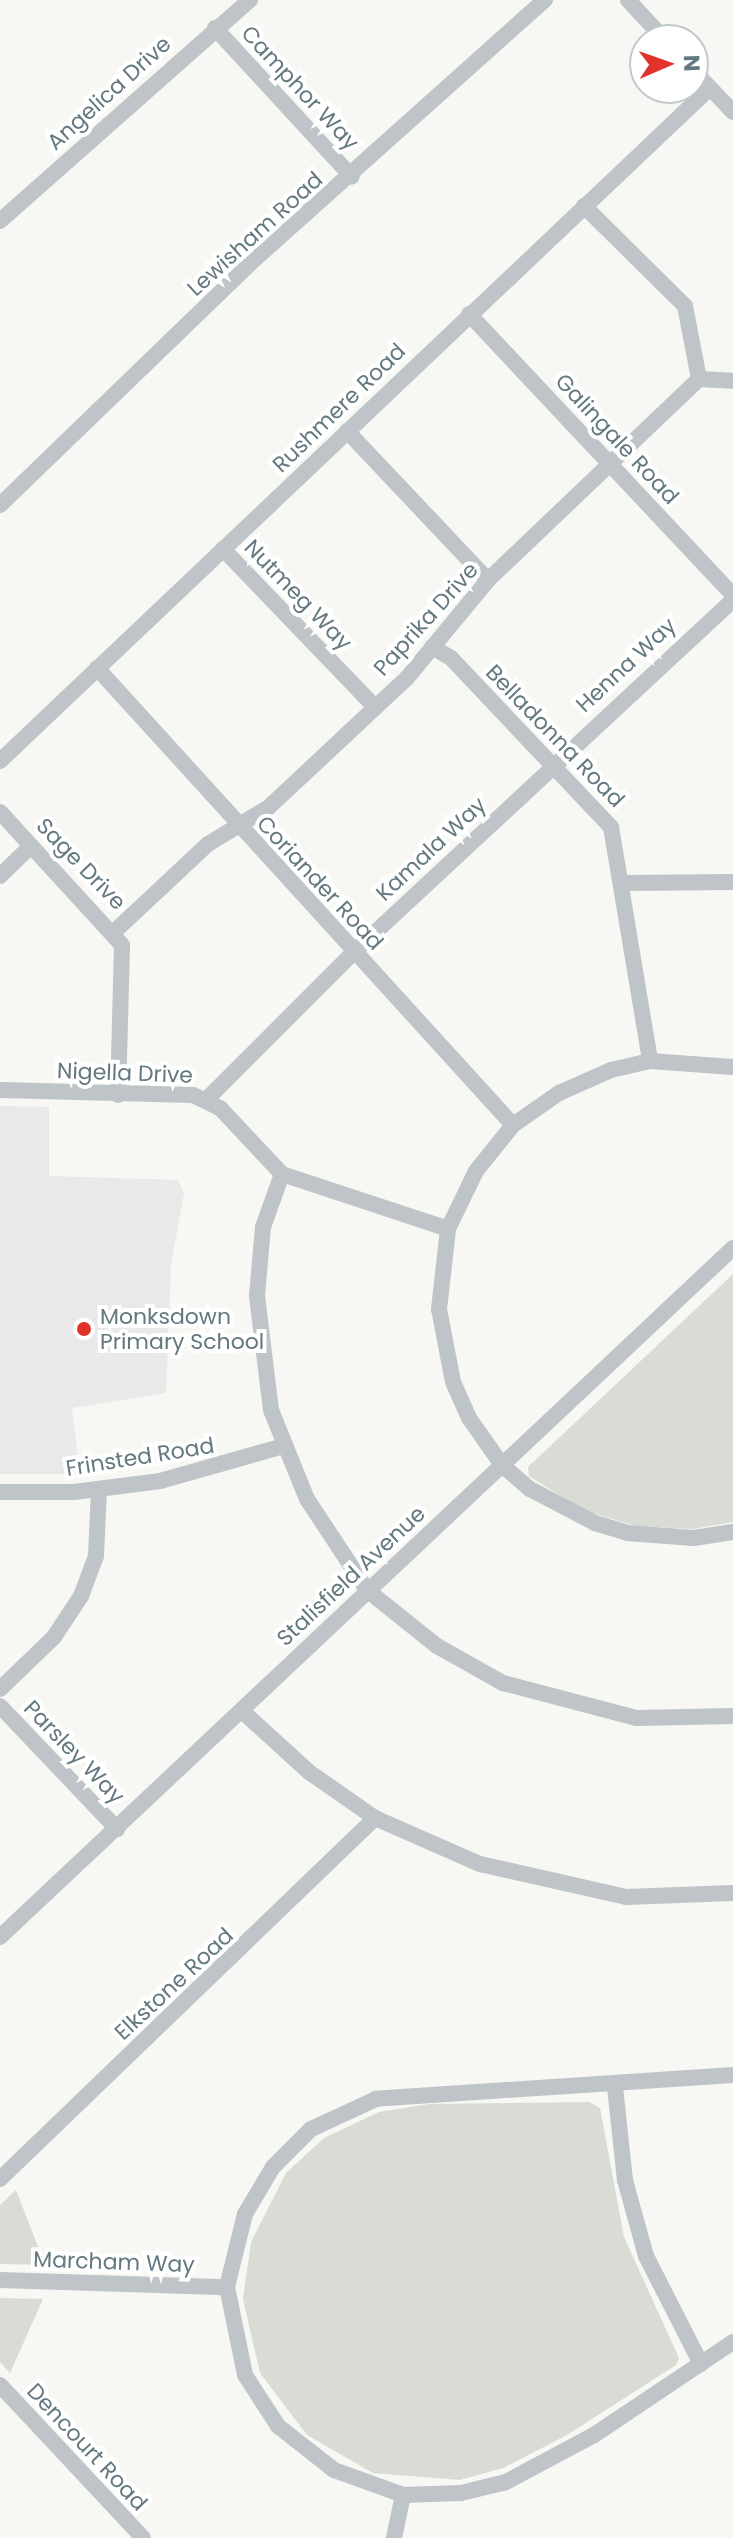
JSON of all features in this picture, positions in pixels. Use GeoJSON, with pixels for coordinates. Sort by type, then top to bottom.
{"type":"FeatureCollection","features":[{"type":"Feature","properties":{"kind":"street","name":"Angelica Drive"},"geometry":{"type":"LineString","coordinates":[[0,221],[250,0]]}},
{"type":"Feature","properties":{"kind":"street","name":"Lewisham Road"},"geometry":{"type":"LineString","coordinates":[[0,505],[255,259],[352,177],[545,0]]}},
{"type":"Feature","properties":{"kind":"street"},"geometry":{"type":"LineString","coordinates":[[628,0],[650,24]]}},
{"type":"Feature","properties":{"kind":"street","name":"Camphor Way"},"geometry":{"type":"LineString","coordinates":[[215,28],[352,177]]}},
{"type":"Feature","properties":{"kind":"street"},"geometry":{"type":"LineString","coordinates":[[710,88],[733,112]]}},
{"type":"Feature","properties":{"kind":"street","name":"Rushmere Road"},"geometry":{"type":"LineString","coordinates":[[0,761],[710,88]]}},
{"type":"Feature","properties":{"kind":"street"},"geometry":{"type":"LineString","coordinates":[[584,206],[685,306],[699,379],[733,381]]}},
{"type":"Feature","properties":{"kind":"street","name":"Galingale Road"},"geometry":{"type":"LineString","coordinates":[[469,314],[733,598]]}},
{"type":"Feature","properties":{"kind":"street","name":"Paprika Drive"},"geometry":{"type":"LineString","coordinates":[[115,931],[237,825],[269,807],[432,647],[488,580],[699,379]]}},
{"type":"Feature","properties":{"kind":"street"},"geometry":{"type":"LineString","coordinates":[[347,431],[488,580]]}},
{"type":"Feature","properties":{"kind":"street","name":"Nutmeg Way"},"geometry":{"type":"LineString","coordinates":[[223,549],[374,706]]}},
{"type":"Feature","properties":{"kind":"street","name":"Henna Way"},"geometry":{"type":"LineString","coordinates":[[552,765],[733,598]]}},
{"type":"Feature","properties":{"kind":"street","name":"Belladonna Road"},"geometry":{"type":"LineString","coordinates":[[432,647],[451,658],[611,827],[624,883],[650,1061]]}},
{"type":"Feature","properties":{"kind":"street","name":"Coriander Road"},"geometry":{"type":"LineString","coordinates":[[97,668],[513,1125]]}},
{"type":"Feature","properties":{"kind":"street","name":"Kamala Way"},"geometry":{"type":"LineString","coordinates":[[206,1100],[354,952],[552,765]]}},
{"type":"Feature","properties":{"kind":"street","name":"Sage Drive"},"geometry":{"type":"LineString","coordinates":[[0,812],[115,931],[125,962],[118,1095]]}},
{"type":"Feature","properties":{"kind":"street"},"geometry":{"type":"LineString","coordinates":[[0,876],[31,846]]}},
{"type":"Feature","properties":{"kind":"street"},"geometry":{"type":"LineString","coordinates":[[624,883],[733,882]]}},
{"type":"Feature","properties":{"kind":"street"},"geometry":{"type":"LineString","coordinates":[[733,1067],[650,1061],[586,1078],[513,1125],[476,1171],[448,1229],[439,1309],[445,1350],[469,1418],[502,1465],[530,1489],[595,1523],[662,1538],[733,1532]]}},
{"type":"Feature","properties":{"kind":"street","name":"Nigella Drive"},"geometry":{"type":"LineString","coordinates":[[0,1090],[206,1100],[282,1174],[448,1229]]}},
{"type":"Feature","properties":{"kind":"street"},"geometry":{"type":"LineString","coordinates":[[282,1174],[263,1227],[257,1296],[263,1367],[284,1446],[307,1499],[367,1590],[437,1646],[503,1683],[636,1718],[733,1716]]}},
{"type":"Feature","properties":{"kind":"street","name":"Stalisfield Avenue"},"geometry":{"type":"LineString","coordinates":[[0,1937],[733,1248]]}},
{"type":"Feature","properties":{"kind":"street","name":"Frinsted Road"},"geometry":{"type":"LineString","coordinates":[[0,1492],[99,1490],[206,1472],[284,1446]]}},
{"type":"Feature","properties":{"kind":"street"},"geometry":{"type":"LineString","coordinates":[[0,1689],[54,1637],[81,1596],[96,1556],[99,1490]]}},
{"type":"Feature","properties":{"kind":"street","name":"Parsley Way"},"geometry":{"type":"LineString","coordinates":[[0,1706],[117,1829]]}},
{"type":"Feature","properties":{"kind":"street"},"geometry":{"type":"LineString","coordinates":[[242,1711],[309,1772],[375,1818],[480,1864],[547,1883],[626,1897],[733,1893]]}},
{"type":"Feature","properties":{"kind":"street","name":"Elkstone Road"},"geometry":{"type":"LineString","coordinates":[[0,2179],[375,1818]]}},
{"type":"Feature","properties":{"kind":"street"},"geometry":{"type":"LineString","coordinates":[[733,2075],[615,2087],[420,2092],[376,2099],[339,2114],[311,2129],[258,2187],[240,2230],[227,2287],[245,2375],[278,2426],[334,2470],[403,2495],[461,2493],[506,2482],[594,2435],[733,2342]]}},
{"type":"Feature","properties":{"kind":"street"},"geometry":{"type":"LineString","coordinates":[[615,2087],[621,2155],[641,2241],[701,2364]]}},
{"type":"Feature","properties":{"kind":"street","name":"Marcham Way"},"geometry":{"type":"LineString","coordinates":[[0,2280],[227,2287]]}},
{"type":"Feature","properties":{"kind":"street","name":"Dencourt Road"},"geometry":{"type":"LineString","coordinates":[[0,2385],[143,2538]]}},
{"type":"Feature","properties":{"kind":"street"},"geometry":{"type":"LineString","coordinates":[[394,2538],[403,2495]]}},
{"type":"Feature","properties":{"kind":"shaded area","name":"Monksdown Primary School"},"geometry":{"type":"Polygon","coordinates":[[[0,1106],[49,1107],[49,1176],[178,1180],[184,1193],[171,1265],[166,1393],[72,1408],[80,1474],[0,1474],[0,1106]]]}},
{"type":"Feature","properties":{"kind":"shaded area"},"geometry":{"type":"Polygon","coordinates":[[[733,1274],[733,1522],[693,1529],[635,1526],[583,1510],[529,1476],[528,1467],[733,1274]]]}},
{"type":"Feature","properties":{"kind":"shaded area"},"geometry":{"type":"Polygon","coordinates":[[[589,2102],[600,2108],[624,2237],[679,2358],[676,2365],[567,2435],[503,2468],[460,2480],[373,2473],[307,2435],[260,2373],[243,2299],[251,2242],[286,2173],[324,2138],[379,2112],[429,2104],[589,2102]]]}},
{"type":"Feature","properties":{"kind":"shaded area"},"geometry":{"type":"Polygon","coordinates":[[[16,2190],[45,2265],[0,2264],[0,2205],[16,2190]]]}},
{"type":"Feature","properties":{"kind":"shaded area"},"geometry":{"type":"Polygon","coordinates":[[[0,2298],[43,2299],[10,2373],[0,2362],[0,2298]]]}},
{"type":"Feature","properties":{"kind":"place","name":"Monksdown Primary School"},"geometry":{"type":"Point","coordinates":[84,1329]}}]}
